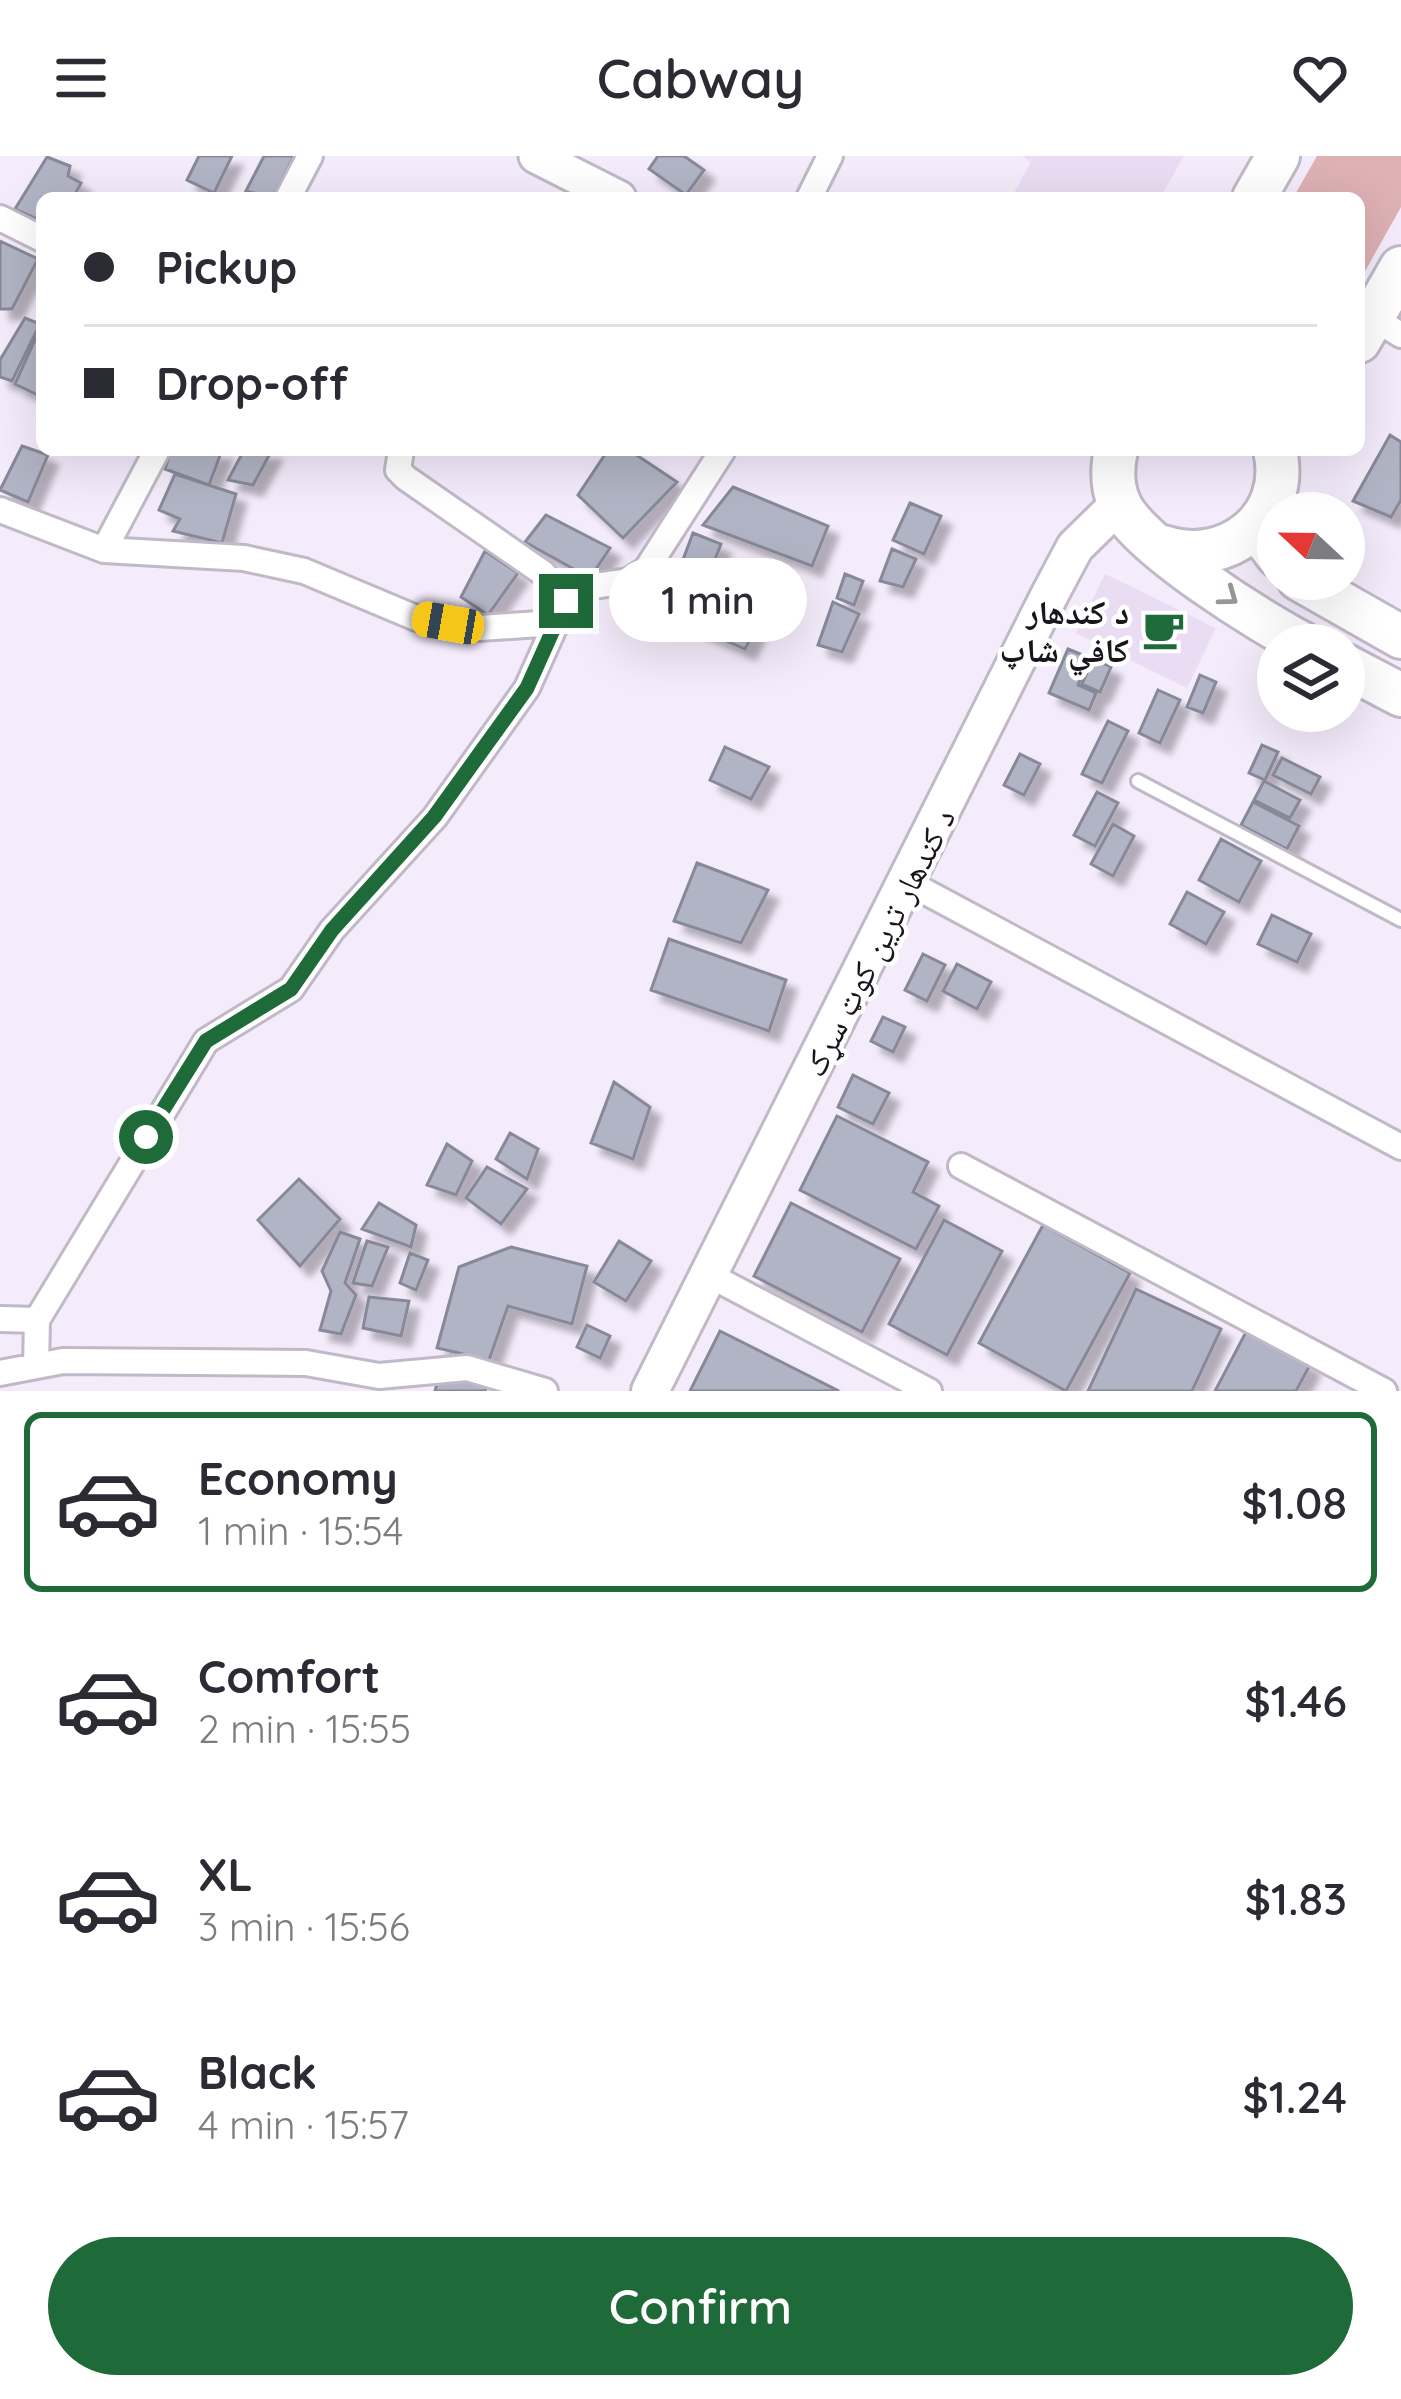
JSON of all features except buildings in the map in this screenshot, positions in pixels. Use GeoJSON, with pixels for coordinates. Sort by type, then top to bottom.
{"type":"FeatureCollection","features":[{"type":"Feature","properties":{"kind":"highway"},"geometry":{"type":"LineString","coordinates":[[1257,192],[1278,156]]}},
{"type":"Feature","properties":{"kind":"highway"},"geometry":{"type":"LineString","coordinates":[[1378,332],[1401,268]]}},
{"type":"Feature","properties":{"kind":"highway"},"geometry":{"type":"LineString","coordinates":[[1110,456],[1119,504],[1134,527],[1266,624]]}},
{"type":"Feature","properties":{"kind":"highway"},"geometry":{"type":"LineString","coordinates":[[1273,492],[1281,456]]}},
{"type":"Feature","properties":{"kind":"highway"},"geometry":{"type":"LineString","coordinates":[[1156,544],[1182,553],[1209,553],[1257,544]]}},
{"type":"Feature","properties":{"kind":"highway"},"geometry":{"type":"LineString","coordinates":[[1336,600],[1401,637]]}},
{"type":"Feature","properties":{"kind":"highway"},"geometry":{"type":"LineString","coordinates":[[1365,676],[1401,695]]}},
{"type":"Feature","properties":{"kind":"main road","name":"د کندهار ترين کوټ سړک"},"geometry":{"type":"LineString","coordinates":[[650,1391],[909,883],[1066,562],[1119,504]]}},
{"type":"Feature","properties":{"kind":"street"},"geometry":{"type":"LineString","coordinates":[[291,192],[310,156]]}},
{"type":"Feature","properties":{"kind":"street"},"geometry":{"type":"LineString","coordinates":[[536,156],[607,192]]}},
{"type":"Feature","properties":{"kind":"street"},"geometry":{"type":"LineString","coordinates":[[811,192],[830,156]]}},
{"type":"Feature","properties":{"kind":"street"},"geometry":{"type":"LineString","coordinates":[[0,218],[36,236]]}},
{"type":"Feature","properties":{"kind":"street"},"geometry":{"type":"LineString","coordinates":[[104,550],[154,456]]}},
{"type":"Feature","properties":{"kind":"street"},"geometry":{"type":"LineString","coordinates":[[400,456],[398,470],[406,478],[543,573],[560,612]]}},
{"type":"Feature","properties":{"kind":"street"},"geometry":{"type":"LineString","coordinates":[[36,1366],[37,1320],[206,1041],[291,989],[332,930],[434,817],[527,688],[560,612],[581,588],[628,581],[646,570],[719,456]]}},
{"type":"Feature","properties":{"kind":"street"},"geometry":{"type":"LineString","coordinates":[[0,509],[104,550],[244,558],[304,571],[416,618],[480,628],[560,612]]}},
{"type":"Feature","properties":{"kind":"street"},"geometry":{"type":"LineString","coordinates":[[909,883],[1401,1147]]}},
{"type":"Feature","properties":{"kind":"street"},"geometry":{"type":"LineString","coordinates":[[961,1166],[1384,1391]]}},
{"type":"Feature","properties":{"kind":"street"},"geometry":{"type":"LineString","coordinates":[[711,1276],[929,1391]]}},
{"type":"Feature","properties":{"kind":"street"},"geometry":{"type":"LineString","coordinates":[[0,1319],[37,1320]]}},
{"type":"Feature","properties":{"kind":"street"},"geometry":{"type":"LineString","coordinates":[[0,1373],[63,1361],[306,1363],[379,1376],[467,1368],[544,1391]]}},
{"type":"Feature","properties":{"kind":"lane"},"geometry":{"type":"LineString","coordinates":[[1138,781],[1401,920]]}},
{"type":"Feature","properties":{"kind":"shaded area"},"geometry":{"type":"Polygon","coordinates":[[[1022,156],[1184,156],[1163,192],[1014,192],[1031,162],[1022,156]]]}},
{"type":"Feature","properties":{"kind":"shaded area"},"geometry":{"type":"Polygon","coordinates":[[[1317,156],[1401,156],[1401,207],[1365,271],[1365,192],[1296,192],[1317,156]]]}},
{"type":"Feature","properties":{"kind":"shaded area"},"geometry":{"type":"Polygon","coordinates":[[[1105,574],[1216,628],[1187,688],[1076,633],[1105,574]]]}},
{"type":"Feature","properties":{"kind":"place","name":"د کندهار کافي شاپ"},"geometry":{"type":"Point","coordinates":[1163,630]}},
{"type":"Feature","properties":{"kind":"route"},"geometry":{"type":"LineString","coordinates":[[146,1137],[206,1041],[291,989],[332,930],[434,817],[527,688],[566,601]]}}]}
